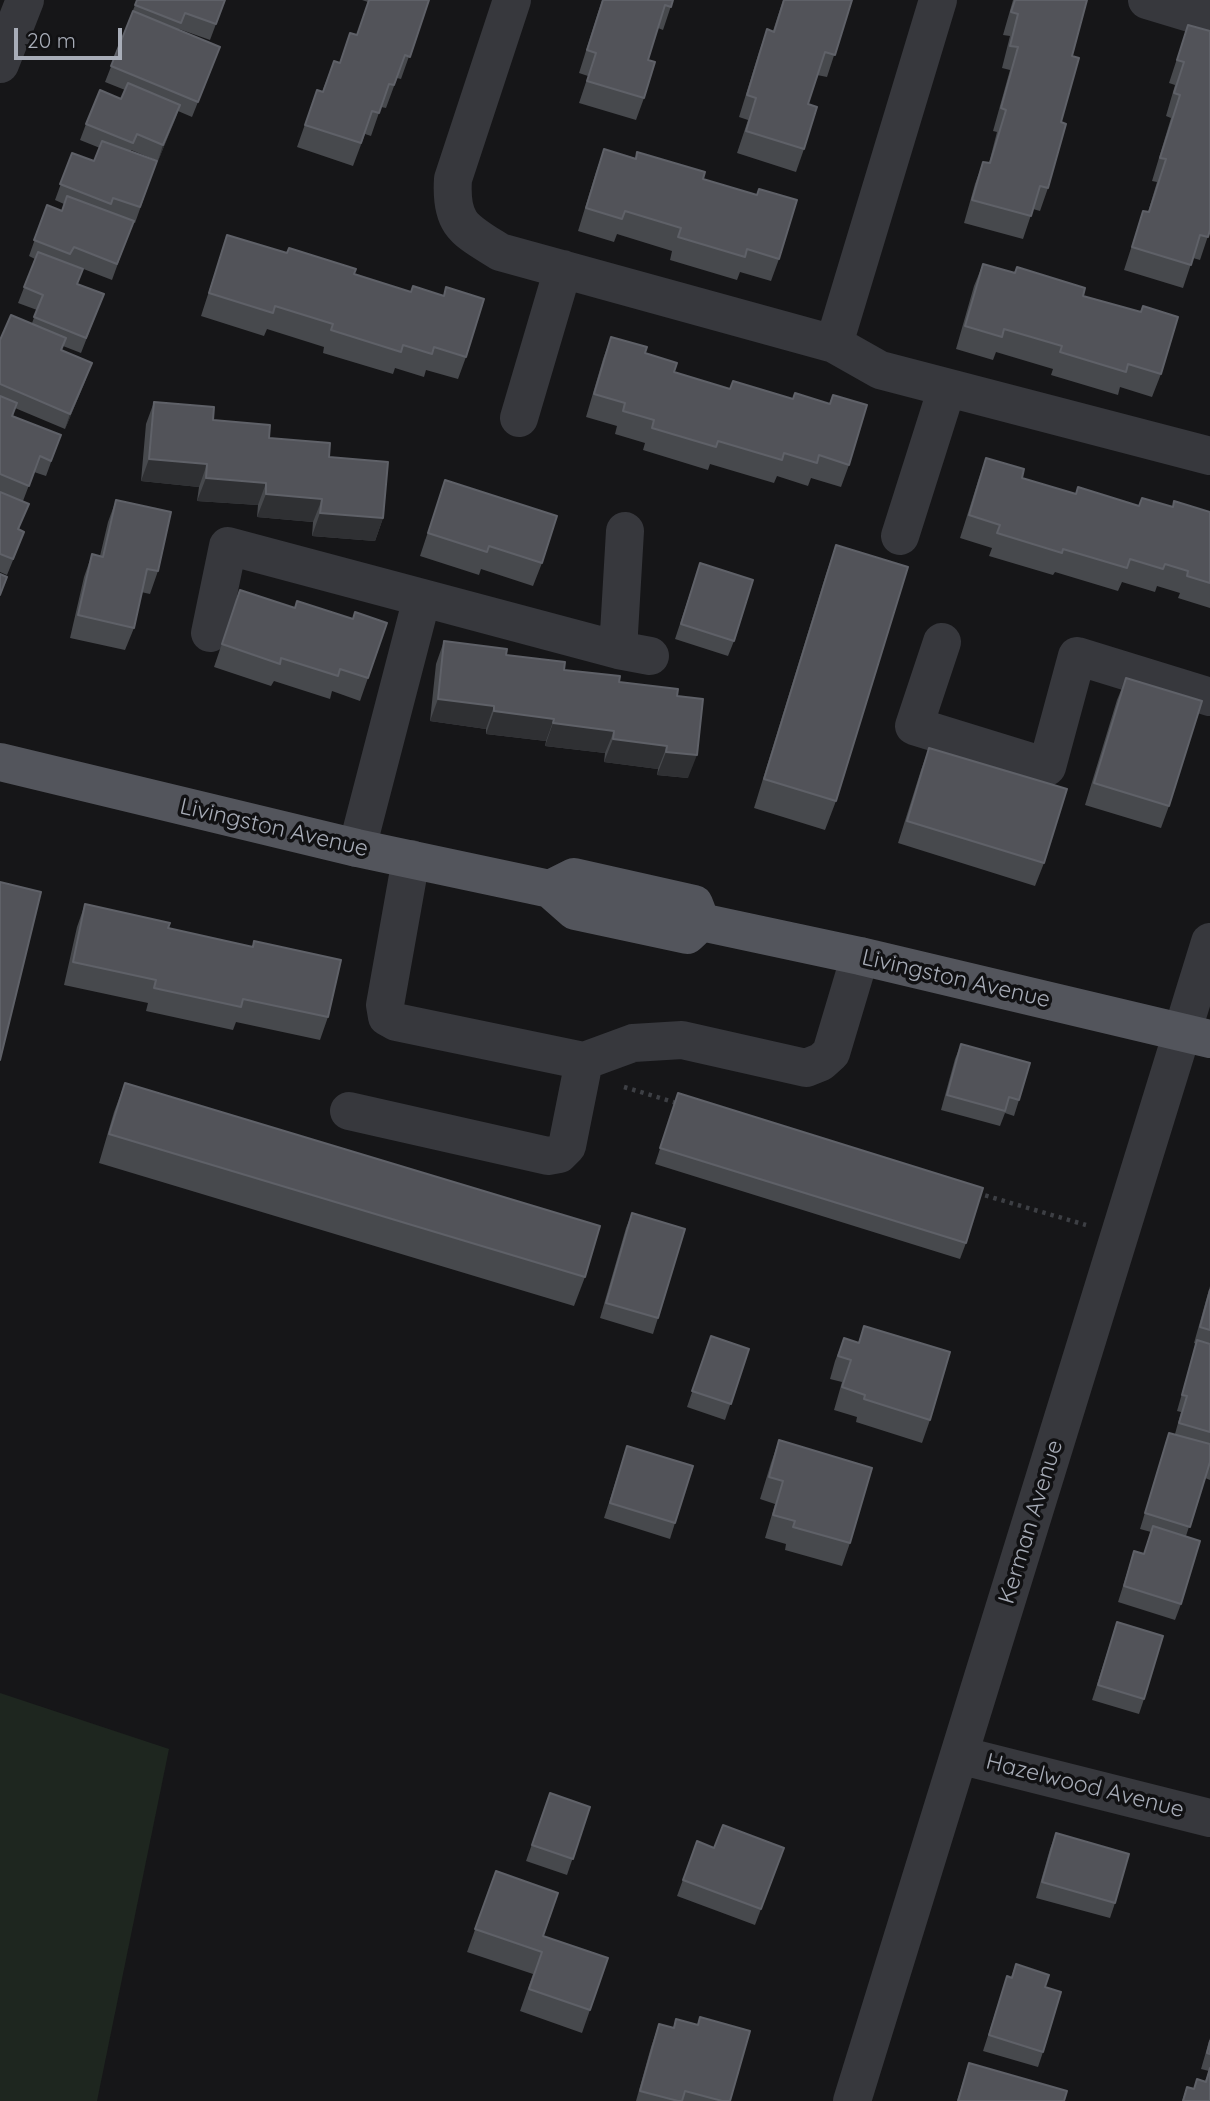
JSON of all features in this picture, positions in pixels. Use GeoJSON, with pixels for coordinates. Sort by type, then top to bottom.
{"type":"FeatureCollection","features":[{"type":"Feature","properties":{"kind":"main road","name":"Livingston Avenue"},"geometry":{"type":"LineString","coordinates":[[0,762],[357,848],[550,889],[575,911],[687,934],[701,922],[860,956],[1196,1035]]}},
{"type":"Feature","properties":{"kind":"street"},"geometry":{"type":"LineString","coordinates":[[0,64],[25,0]]}},
{"type":"Feature","properties":{"kind":"street"},"geometry":{"type":"LineString","coordinates":[[512,0],[453,179],[452,199],[458,220],[470,234],[500,253],[834,344],[880,370],[947,388],[1207,447]]}},
{"type":"Feature","properties":{"kind":"street"},"geometry":{"type":"LineString","coordinates":[[834,344],[938,0]]}},
{"type":"Feature","properties":{"kind":"street"},"geometry":{"type":"LineString","coordinates":[[1147,0],[1210,19]]}},
{"type":"Feature","properties":{"kind":"street"},"geometry":{"type":"LineString","coordinates":[[519,418],[563,269]]}},
{"type":"Feature","properties":{"kind":"street"},"geometry":{"type":"LineString","coordinates":[[900,536],[947,388]]}},
{"type":"Feature","properties":{"kind":"street"},"geometry":{"type":"LineString","coordinates":[[210,633],[228,546],[634,653],[625,531]]}},
{"type":"Feature","properties":{"kind":"street"},"geometry":{"type":"LineString","coordinates":[[357,848],[422,598]]}},
{"type":"Feature","properties":{"kind":"street"},"geometry":{"type":"LineString","coordinates":[[942,642],[914,726],[1047,767],[1077,656],[1210,697]]}},
{"type":"Feature","properties":{"kind":"street"},"geometry":{"type":"LineString","coordinates":[[411,859],[385,1005],[387,1017],[396,1022],[583,1068],[633,1042],[682,1040],[806,1068],[821,1062],[831,1053],[860,956]]}},
{"type":"Feature","properties":{"kind":"street","name":"Kerman Avenue"},"geometry":{"type":"LineString","coordinates":[[852,2101],[959,1755],[1196,1035],[1210,942]]}},
{"type":"Feature","properties":{"kind":"street"},"geometry":{"type":"LineString","coordinates":[[349,1111],[548,1156],[559,1154],[567,1146],[583,1068]]}},
{"type":"Feature","properties":{"kind":"street","name":"Hazelwood Avenue"},"geometry":{"type":"LineString","coordinates":[[959,1755],[1210,1818]]}},
{"type":"Feature","properties":{"kind":"path"},"geometry":{"type":"LineString","coordinates":[[583,1068],[688,1107]]}},
{"type":"Feature","properties":{"kind":"path"},"geometry":{"type":"LineString","coordinates":[[969,1191],[1090,1227]]}},
{"type":"Feature","properties":{"kind":"shaded area"},"geometry":{"type":"Polygon","coordinates":[[[0,1693],[169,1749],[97,2101],[0,2101],[0,1693]]]}},
{"type":"Feature","properties":{"kind":"building"},"geometry":{"type":"Polygon","coordinates":[[[137,0],[225,0],[216,24],[185,13],[181,23],[135,5],[137,0]]]}},
{"type":"Feature","properties":{"kind":"building"},"geometry":{"type":"Polygon","coordinates":[[[369,0],[429,0],[410,57],[405,55],[394,85],[389,84],[379,113],[372,111],[361,143],[305,125],[317,90],[323,92],[334,61],[340,63],[350,33],[357,35],[369,0]]]}},
{"type":"Feature","properties":{"kind":"building"},"geometry":{"type":"Polygon","coordinates":[[[603,0],[673,0],[671,7],[665,5],[648,60],[655,62],[644,98],[587,81],[596,53],[587,50],[603,0]]]}},
{"type":"Feature","properties":{"kind":"building"},"geometry":{"type":"Polygon","coordinates":[[[784,0],[852,0],[835,55],[825,52],[808,104],[817,107],[804,149],[746,131],[756,98],[747,95],[767,29],[774,32],[784,0]]]}},
{"type":"Feature","properties":{"kind":"building"},"geometry":{"type":"Polygon","coordinates":[[[1015,0],[1087,0],[1072,56],[1079,58],[1061,122],[1066,124],[1048,188],[1040,186],[1031,216],[972,200],[983,162],[990,163],[1006,110],[1001,108],[1018,47],[1010,46],[1018,14],[1011,12],[1015,0]]]}},
{"type":"Feature","properties":{"kind":"building"},"geometry":{"type":"Polygon","coordinates":[[[133,11],[220,47],[198,102],[111,66],[133,11]]]}},
{"type":"Feature","properties":{"kind":"building"},"geometry":{"type":"Polygon","coordinates":[[[1188,25],[1210,31],[1210,230],[1208,237],[1200,235],[1191,265],[1132,247],[1143,211],[1149,212],[1166,159],[1160,158],[1180,95],[1174,93],[1184,62],[1177,60],[1188,25]]]}},
{"type":"Feature","properties":{"kind":"building"},"geometry":{"type":"Polygon","coordinates":[[[128,83],[180,105],[163,145],[137,134],[133,143],[86,124],[100,90],[121,99],[128,83]]]}},
{"type":"Feature","properties":{"kind":"building"},"geometry":{"type":"Polygon","coordinates":[[[102,141],[157,161],[140,207],[113,198],[111,204],[60,184],[72,153],[94,161],[102,141]]]}},
{"type":"Feature","properties":{"kind":"building"},"geometry":{"type":"Polygon","coordinates":[[[604,149],[636,159],[637,152],[705,172],[703,179],[757,195],[759,189],[797,200],[779,259],[747,249],[745,257],[678,237],[681,228],[625,211],[622,219],[586,208],[604,149]]]}},
{"type":"Feature","properties":{"kind":"building"},"geometry":{"type":"Polygon","coordinates":[[[67,196],[134,221],[117,264],[74,247],[70,254],[34,240],[47,205],[62,211],[67,196]]]}},
{"type":"Feature","properties":{"kind":"building"},"geometry":{"type":"Polygon","coordinates":[[[227,235],[287,253],[289,248],[356,269],[354,274],[411,292],[413,286],[444,296],[446,287],[484,299],[466,357],[434,347],[432,354],[403,345],[401,352],[331,330],[333,324],[275,306],[273,313],[209,293],[227,235]]]}},
{"type":"Feature","properties":{"kind":"building"},"geometry":{"type":"Polygon","coordinates":[[[38,252],[83,269],[77,284],[104,294],[86,338],[34,317],[43,295],[24,287],[38,252]]]}},
{"type":"Feature","properties":{"kind":"building"},"geometry":{"type":"Polygon","coordinates":[[[983,264],[1015,273],[1017,267],[1085,288],[1083,296],[1141,312],[1143,306],[1178,317],[1161,374],[1128,364],[1126,372],[1060,352],[1062,346],[1004,329],[1002,337],[965,326],[983,264]]]}},
{"type":"Feature","properties":{"kind":"building"},"geometry":{"type":"Polygon","coordinates":[[[11,315],[66,338],[61,350],[92,363],[70,414],[0,384],[0,340],[11,315]]]}},
{"type":"Feature","properties":{"kind":"building"},"geometry":{"type":"Polygon","coordinates":[[[611,337],[647,347],[645,353],[677,363],[674,372],[730,389],[733,381],[793,399],[795,393],[830,404],[833,395],[867,405],[849,465],[819,455],[817,463],[784,453],[782,460],[718,441],[716,447],[652,428],[654,420],[623,411],[625,403],[594,394],[611,337]]]}},
{"type":"Feature","properties":{"kind":"building"},"geometry":{"type":"Polygon","coordinates":[[[0,396],[17,403],[12,416],[61,435],[51,461],[40,456],[29,486],[0,474],[0,396]]]}},
{"type":"Feature","properties":{"kind":"building"},"geometry":{"type":"Polygon","coordinates":[[[154,402],[214,407],[213,420],[270,425],[269,438],[330,443],[329,457],[388,462],[383,518],[320,513],[322,499],[266,494],[266,483],[206,478],[207,464],[149,459],[154,402]]]}},
{"type":"Feature","properties":{"kind":"building"},"geometry":{"type":"Polygon","coordinates":[[[986,458],[1024,469],[1022,478],[1076,494],[1078,487],[1139,506],[1142,498],[1173,507],[1174,501],[1210,512],[1210,583],[1187,576],[1188,571],[1165,564],[1163,569],[1130,559],[1127,568],[1063,549],[1062,553],[997,533],[1000,525],[969,515],[986,458]]]}},
{"type":"Feature","properties":{"kind":"building"},"geometry":{"type":"Polygon","coordinates":[[[445,480],[557,516],[542,563],[489,546],[487,552],[428,533],[445,480]]]}},
{"type":"Feature","properties":{"kind":"building"},"geometry":{"type":"Polygon","coordinates":[[[0,492],[29,504],[18,529],[24,532],[13,559],[0,554],[0,492]]]}},
{"type":"Feature","properties":{"kind":"building"},"geometry":{"type":"Polygon","coordinates":[[[116,500],[171,512],[158,571],[147,569],[134,628],[78,615],[92,554],[103,557],[116,500]]]}},
{"type":"Feature","properties":{"kind":"building"},"geometry":{"type":"Polygon","coordinates":[[[836,545],[908,567],[836,801],[764,779],[836,545]]]}},
{"type":"Feature","properties":{"kind":"building"},"geometry":{"type":"Polygon","coordinates":[[[700,563],[753,580],[734,641],[681,624],[700,563]]]}},
{"type":"Feature","properties":{"kind":"building"},"geometry":{"type":"Polygon","coordinates":[[[0,574],[7,577],[0,595],[0,574]]]}},
{"type":"Feature","properties":{"kind":"building"},"geometry":{"type":"Polygon","coordinates":[[[240,590],[295,608],[297,601],[353,619],[355,612],[387,623],[368,678],[340,669],[338,676],[281,658],[280,664],[222,644],[240,590]]]}},
{"type":"Feature","properties":{"kind":"building"},"geometry":{"type":"Polygon","coordinates":[[[444,641],[507,649],[506,655],[565,662],[564,670],[620,676],[619,682],[678,689],[677,696],[703,699],[697,755],[666,752],[667,746],[613,739],[614,731],[553,723],[554,719],[494,711],[494,706],[438,699],[444,641]]]}},
{"type":"Feature","properties":{"kind":"building"},"geometry":{"type":"Polygon","coordinates":[[[1126,678],[1202,701],[1169,806],[1094,783],[1126,678]]]}},
{"type":"Feature","properties":{"kind":"building"},"geometry":{"type":"Polygon","coordinates":[[[929,748],[1067,789],[1044,863],[907,821],[929,748]]]}},
{"type":"Feature","properties":{"kind":"building"},"geometry":{"type":"Polygon","coordinates":[[[0,882],[41,892],[0,1060],[0,882]]]}},
{"type":"Feature","properties":{"kind":"building"},"geometry":{"type":"Polygon","coordinates":[[[85,904],[170,923],[168,928],[253,947],[254,941],[341,960],[328,1017],[243,999],[241,1007],[154,988],[156,980],[73,962],[85,904]]]}},
{"type":"Feature","properties":{"kind":"building"},"geometry":{"type":"Polygon","coordinates":[[[961,1044],[1030,1063],[1019,1100],[1009,1097],[1005,1111],[947,1095],[961,1044]]]}},
{"type":"Feature","properties":{"kind":"building"},"geometry":{"type":"Polygon","coordinates":[[[125,1083],[600,1226],[585,1277],[109,1134],[125,1083]]]}},
{"type":"Feature","properties":{"kind":"building"},"geometry":{"type":"Polygon","coordinates":[[[678,1093],[983,1188],[966,1243],[660,1148],[678,1093]]]}},
{"type":"Feature","properties":{"kind":"building"},"geometry":{"type":"Polygon","coordinates":[[[632,1213],[685,1229],[658,1318],[606,1303],[632,1213]]]}},
{"type":"Feature","properties":{"kind":"building"},"geometry":{"type":"Polygon","coordinates":[[[1210,1290],[1210,1330],[1200,1327],[1210,1290]]]}},
{"type":"Feature","properties":{"kind":"building"},"geometry":{"type":"Polygon","coordinates":[[[864,1326],[950,1352],[930,1420],[864,1399],[865,1395],[842,1387],[851,1360],[838,1356],[844,1338],[859,1343],[864,1326]]]}},
{"type":"Feature","properties":{"kind":"building"},"geometry":{"type":"Polygon","coordinates":[[[711,1336],[749,1349],[731,1404],[692,1391],[711,1336]]]}},
{"type":"Feature","properties":{"kind":"building"},"geometry":{"type":"Polygon","coordinates":[[[1197,1340],[1210,1344],[1210,1432],[1179,1423],[1187,1396],[1182,1395],[1197,1340]]]}},
{"type":"Feature","properties":{"kind":"building"},"geometry":{"type":"Polygon","coordinates":[[[1169,1433],[1210,1444],[1210,1462],[1190,1527],[1145,1513],[1169,1433]]]}},
{"type":"Feature","properties":{"kind":"building"},"geometry":{"type":"Polygon","coordinates":[[[779,1440],[872,1468],[850,1543],[793,1527],[795,1521],[773,1515],[783,1481],[769,1477],[779,1440]]]}},
{"type":"Feature","properties":{"kind":"building"},"geometry":{"type":"Polygon","coordinates":[[[627,1446],[693,1466],[675,1523],[610,1503],[627,1446]]]}},
{"type":"Feature","properties":{"kind":"building"},"geometry":{"type":"Polygon","coordinates":[[[1153,1526],[1200,1541],[1181,1604],[1124,1586],[1134,1551],[1144,1554],[1153,1526]]]}},
{"type":"Feature","properties":{"kind":"building"},"geometry":{"type":"Polygon","coordinates":[[[1117,1622],[1163,1636],[1144,1699],[1098,1685],[1117,1622]]]}},
{"type":"Feature","properties":{"kind":"building"},"geometry":{"type":"Polygon","coordinates":[[[550,1793],[590,1807],[573,1859],[532,1845],[550,1793]]]}},
{"type":"Feature","properties":{"kind":"building"},"geometry":{"type":"Polygon","coordinates":[[[723,1825],[784,1848],[761,1909],[683,1880],[697,1841],[714,1848],[723,1825]]]}},
{"type":"Feature","properties":{"kind":"building"},"geometry":{"type":"Polygon","coordinates":[[[1056,1833],[1129,1854],[1115,1903],[1042,1882],[1056,1833]]]}},
{"type":"Feature","properties":{"kind":"building"},"geometry":{"type":"Polygon","coordinates":[[[496,1871],[558,1893],[543,1936],[608,1958],[590,2010],[529,1989],[542,1952],[475,1929],[496,1871]]]}},
{"type":"Feature","properties":{"kind":"building"},"geometry":{"type":"Polygon","coordinates":[[[1016,1964],[1049,1975],[1045,1987],[1061,1992],[1043,2052],[989,2035],[1007,1976],[1012,1978],[1016,1964]]]}},
{"type":"Feature","properties":{"kind":"building"},"geometry":{"type":"Polygon","coordinates":[[[700,2017],[750,2031],[730,2101],[685,2091],[682,2101],[678,2101],[640,2091],[659,2024],[674,2028],[676,2019],[698,2025],[700,2017]]]}},
{"type":"Feature","properties":{"kind":"building"},"geometry":{"type":"Polygon","coordinates":[[[969,2063],[1067,2091],[1064,2101],[958,2101],[969,2063]]]}},
{"type":"Feature","properties":{"kind":"building"},"geometry":{"type":"Polygon","coordinates":[[[1210,2068],[1210,2101],[1183,2101],[1187,2087],[1194,2089],[1197,2079],[1206,2082],[1210,2068]]]}}]}
